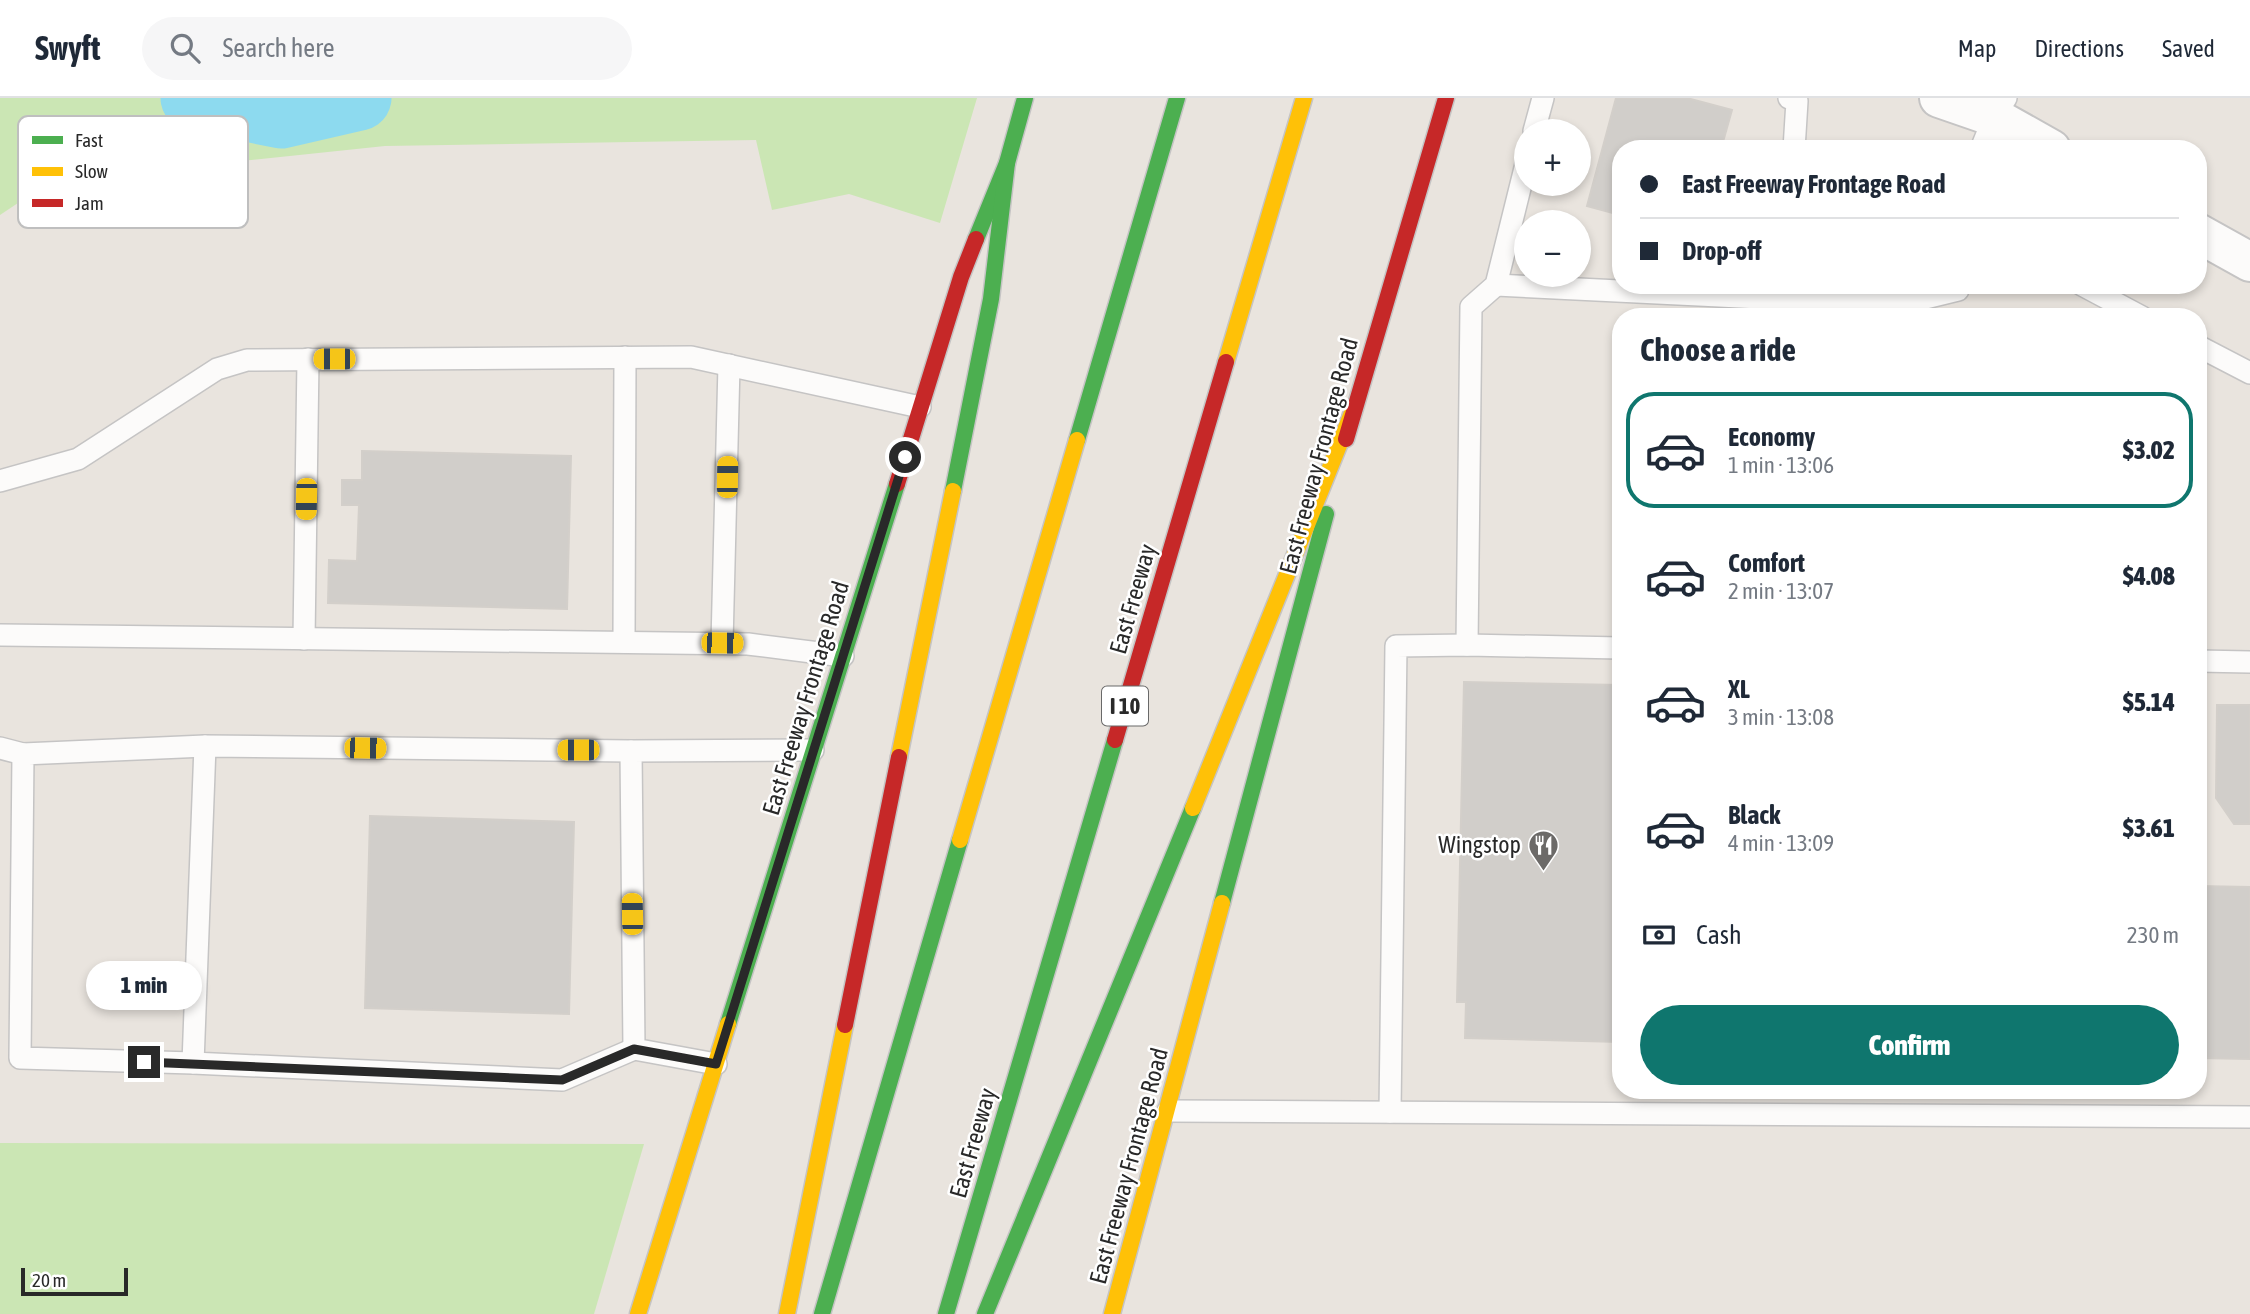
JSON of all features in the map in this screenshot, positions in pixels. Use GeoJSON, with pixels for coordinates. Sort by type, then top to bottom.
{"type":"FeatureCollection","features":[{"type":"Feature","properties":{"kind":"main road","name":"East Freeway Frontage Road"},"geometry":{"type":"LineString","coordinates":[[638,1314],[961,277],[1007,163],[1025,98]]}},
{"type":"Feature","properties":{"kind":"main road"},"geometry":{"type":"LineString","coordinates":[[822,1314],[1177,98]]}},
{"type":"Feature","properties":{"kind":"main road","name":"East Freeway"},"geometry":{"type":"LineString","coordinates":[[947,1314],[1304,98]]}},
{"type":"Feature","properties":{"kind":"main road","name":"East Freeway Frontage Road"},"geometry":{"type":"LineString","coordinates":[[1112,1314],[1354,408],[1446,98]]}},
{"type":"Feature","properties":{"kind":"main road"},"geometry":{"type":"LineString","coordinates":[[787,1314],[991,299],[1007,163]]}},
{"type":"Feature","properties":{"kind":"main road"},"geometry":{"type":"LineString","coordinates":[[985,1314],[1354,408]]}},
{"type":"Feature","properties":{"kind":"street"},"geometry":{"type":"LineString","coordinates":[[1939,98],[2032,140]]}},
{"type":"Feature","properties":{"kind":"street"},"geometry":{"type":"LineString","coordinates":[[2207,238],[2250,262]]}},
{"type":"Feature","properties":{"kind":"lane"},"geometry":{"type":"LineString","coordinates":[[1537,119],[1543,98]]}},
{"type":"Feature","properties":{"kind":"lane"},"geometry":{"type":"LineString","coordinates":[[1789,98],[1797,101],[1795,140]]}},
{"type":"Feature","properties":{"kind":"lane"},"geometry":{"type":"LineString","coordinates":[[1467,645],[1471,307],[1496,285],[1518,196]]}},
{"type":"Feature","properties":{"kind":"lane"},"geometry":{"type":"LineString","coordinates":[[1496,285],[1612,288]]}},
{"type":"Feature","properties":{"kind":"lane"},"geometry":{"type":"LineString","coordinates":[[1811,294],[1913,301],[1939,294]]}},
{"type":"Feature","properties":{"kind":"lane"},"geometry":{"type":"LineString","coordinates":[[2098,294],[2125,308]]}},
{"type":"Feature","properties":{"kind":"lane"},"geometry":{"type":"LineString","coordinates":[[2207,351],[2250,373]]}},
{"type":"Feature","properties":{"kind":"lane"},"geometry":{"type":"LineString","coordinates":[[624,642],[625,357]]}},
{"type":"Feature","properties":{"kind":"lane"},"geometry":{"type":"LineString","coordinates":[[0,481],[78,459],[217,369],[247,360],[691,357],[920,407]]}},
{"type":"Feature","properties":{"kind":"lane"},"geometry":{"type":"LineString","coordinates":[[304,639],[308,359]]}},
{"type":"Feature","properties":{"kind":"lane"},"geometry":{"type":"LineString","coordinates":[[722,643],[729,365]]}},
{"type":"Feature","properties":{"kind":"lane"},"geometry":{"type":"LineString","coordinates":[[0,635],[722,643],[843,656]]}},
{"type":"Feature","properties":{"kind":"lane"},"geometry":{"type":"LineString","coordinates":[[1390,1112],[1396,646],[1612,648]]}},
{"type":"Feature","properties":{"kind":"lane"},"geometry":{"type":"LineString","coordinates":[[2207,661],[2250,662]]}},
{"type":"Feature","properties":{"kind":"lane"},"geometry":{"type":"LineString","coordinates":[[0,748],[23,754],[205,746],[631,751],[813,750]]}},
{"type":"Feature","properties":{"kind":"lane"},"geometry":{"type":"LineString","coordinates":[[193,1063],[205,746]]}},
{"type":"Feature","properties":{"kind":"lane"},"geometry":{"type":"LineString","coordinates":[[631,751],[634,1049]]}},
{"type":"Feature","properties":{"kind":"lane"},"geometry":{"type":"LineString","coordinates":[[23,754],[10,1060],[193,1063],[562,1080],[634,1049],[716,1064]]}},
{"type":"Feature","properties":{"kind":"lane"},"geometry":{"type":"LineString","coordinates":[[1168,1111],[2250,1117]]}},
{"type":"Feature","properties":{"kind":"green space"},"geometry":{"type":"Polygon","coordinates":[[[0,98],[977,98],[940,223],[849,194],[772,210],[756,140],[385,146],[248,160],[248,116],[18,116],[18,203],[0,215],[0,98]]]}},
{"type":"Feature","properties":{"kind":"green space"},"geometry":{"type":"Polygon","coordinates":[[[0,1143],[644,1144],[594,1314],[0,1314],[0,1143]]]}},
{"type":"Feature","properties":{"kind":"building"},"geometry":{"type":"Polygon","coordinates":[[[1616,98],[1687,98],[1732,110],[1724,140],[1612,140],[1612,213],[1587,206],[1616,98]]]}},
{"type":"Feature","properties":{"kind":"building"},"geometry":{"type":"Polygon","coordinates":[[[362,451],[571,456],[567,609],[328,603],[329,560],[357,561],[359,505],[342,505],[342,480],[362,480],[362,451]]]}},
{"type":"Feature","properties":{"kind":"building"},"geometry":{"type":"Polygon","coordinates":[[[1464,682],[1612,685],[1612,1042],[1465,1038],[1466,1002],[1457,1002],[1464,682]]]}},
{"type":"Feature","properties":{"kind":"building"},"geometry":{"type":"Polygon","coordinates":[[[2217,705],[2250,705],[2250,824],[2234,824],[2216,798],[2217,705]]]}},
{"type":"Feature","properties":{"kind":"building"},"geometry":{"type":"Polygon","coordinates":[[[370,816],[574,822],[569,1014],[365,1008],[370,816]]]}},
{"type":"Feature","properties":{"kind":"building"},"geometry":{"type":"Polygon","coordinates":[[[2207,886],[2250,887],[2250,1059],[2207,1058],[2207,886]]]}},
{"type":"Feature","properties":{"kind":"waterway"},"geometry":{"type":"LineString","coordinates":[[193,98],[281,116],[359,98]]}},
{"type":"Feature","properties":{"kind":"traffic: fast"},"geometry":{"type":"LineString","coordinates":[[976,239],[1007,163],[1025,98]]}},
{"type":"Feature","properties":{"kind":"traffic: fast"},"geometry":{"type":"LineString","coordinates":[[1077,440],[1177,98]]}},
{"type":"Feature","properties":{"kind":"traffic: fast"},"geometry":{"type":"LineString","coordinates":[[953,491],[991,299],[1007,163]]}},
{"type":"Feature","properties":{"kind":"traffic: fast"},"geometry":{"type":"LineString","coordinates":[[728,1024],[897,484]]}},
{"type":"Feature","properties":{"kind":"traffic: fast"},"geometry":{"type":"LineString","coordinates":[[1222,903],[1326,514]]}},
{"type":"Feature","properties":{"kind":"traffic: fast"},"geometry":{"type":"LineString","coordinates":[[946,1314],[1115,740]]}},
{"type":"Feature","properties":{"kind":"traffic: fast"},"geometry":{"type":"LineString","coordinates":[[985,1314],[1193,808]]}},
{"type":"Feature","properties":{"kind":"traffic: fast"},"geometry":{"type":"LineString","coordinates":[[822,1314],[960,840]]}},
{"type":"Feature","properties":{"kind":"traffic: slow"},"geometry":{"type":"LineString","coordinates":[[1226,362],[1304,98]]}},
{"type":"Feature","properties":{"kind":"traffic: slow"},"geometry":{"type":"LineString","coordinates":[[1193,808],[1354,408]]}},
{"type":"Feature","properties":{"kind":"traffic: slow"},"geometry":{"type":"LineString","coordinates":[[960,840],[1077,440]]}},
{"type":"Feature","properties":{"kind":"traffic: slow"},"geometry":{"type":"LineString","coordinates":[[899,757],[953,491]]}},
{"type":"Feature","properties":{"kind":"traffic: slow"},"geometry":{"type":"LineString","coordinates":[[1112,1314],[1222,903]]}},
{"type":"Feature","properties":{"kind":"traffic: slow"},"geometry":{"type":"LineString","coordinates":[[638,1314],[728,1024]]}},
{"type":"Feature","properties":{"kind":"traffic: slow"},"geometry":{"type":"LineString","coordinates":[[787,1314],[845,1025]]}},
{"type":"Feature","properties":{"kind":"traffic: jam"},"geometry":{"type":"LineString","coordinates":[[1346,439],[1446,98]]}},
{"type":"Feature","properties":{"kind":"traffic: jam"},"geometry":{"type":"LineString","coordinates":[[897,484],[961,277],[976,239]]}},
{"type":"Feature","properties":{"kind":"traffic: jam"},"geometry":{"type":"LineString","coordinates":[[1115,740],[1226,362]]}},
{"type":"Feature","properties":{"kind":"traffic: jam"},"geometry":{"type":"LineString","coordinates":[[845,1025],[899,757]]}},
{"type":"Feature","properties":{"kind":"place","name":"Wingstop"},"geometry":{"type":"Point","coordinates":[1544,872]}},
{"type":"Feature","properties":{"kind":"route"},"geometry":{"type":"LineString","coordinates":[[144,1062],[562,1080],[634,1049],[716,1064],[905,457]]}}]}
